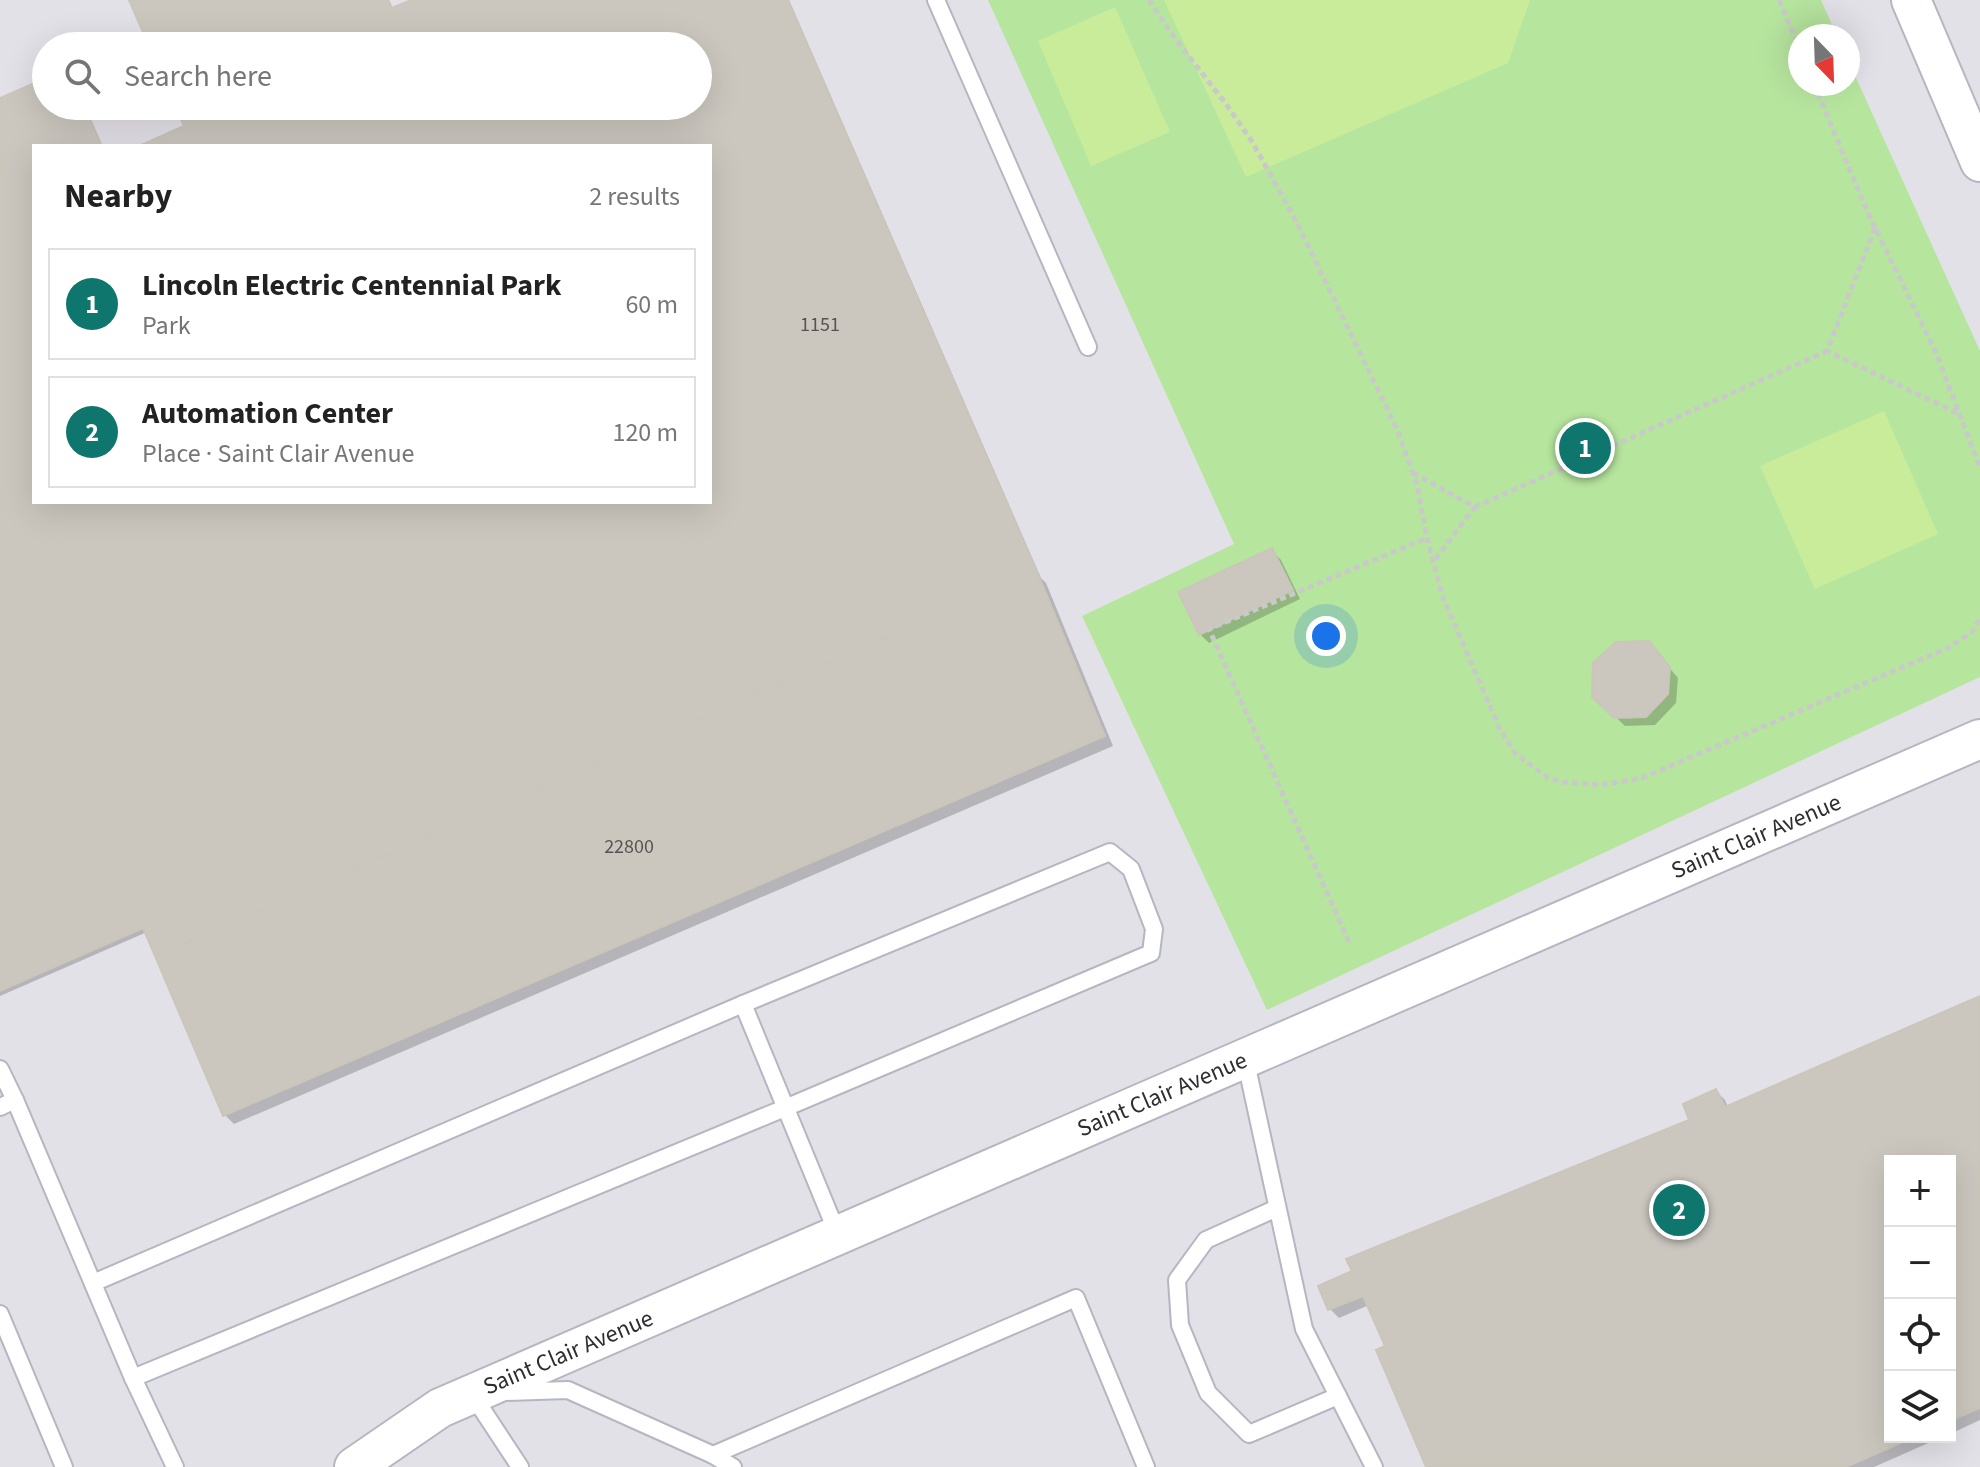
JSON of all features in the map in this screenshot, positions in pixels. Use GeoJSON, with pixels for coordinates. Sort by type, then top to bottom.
{"type":"FeatureCollection","features":[{"type":"Feature","properties":{"kind":"street"},"geometry":{"type":"LineString","coordinates":[[1911,0],[1980,162]]}},
{"type":"Feature","properties":{"kind":"street","name":"Saint Clair Avenue"},"geometry":{"type":"LineString","coordinates":[[354,1467],[440,1408],[1980,739]]}},
{"type":"Feature","properties":{"kind":"lane"},"geometry":{"type":"LineString","coordinates":[[936,0],[1088,347]]}},
{"type":"Feature","properties":{"kind":"lane"},"geometry":{"type":"LineString","coordinates":[[93,1283],[743,1004],[1110,852],[1131,869],[1154,929],[1151,953],[133,1378]]}},
{"type":"Feature","properties":{"kind":"lane"},"geometry":{"type":"LineString","coordinates":[[743,1004],[838,1235]]}},
{"type":"Feature","properties":{"kind":"lane"},"geometry":{"type":"LineString","coordinates":[[1245,1058],[1304,1329],[1368,1465]]}},
{"type":"Feature","properties":{"kind":"lane"},"geometry":{"type":"LineString","coordinates":[[0,1069],[8,1103],[175,1467]]}},
{"type":"Feature","properties":{"kind":"lane"},"geometry":{"type":"LineString","coordinates":[[1277,1208],[1206,1240],[1177,1280],[1180,1325],[1208,1393],[1249,1434],[1338,1396]]}},
{"type":"Feature","properties":{"kind":"lane"},"geometry":{"type":"LineString","coordinates":[[713,1455],[1076,1298],[1146,1467]]}},
{"type":"Feature","properties":{"kind":"lane"},"geometry":{"type":"LineString","coordinates":[[0,1314],[64,1467]]}},
{"type":"Feature","properties":{"kind":"lane"},"geometry":{"type":"LineString","coordinates":[[472,1394],[568,1390],[713,1455],[733,1467]]}},
{"type":"Feature","properties":{"kind":"lane"},"geometry":{"type":"LineString","coordinates":[[472,1394],[520,1467]]}},
{"type":"Feature","properties":{"kind":"path"},"geometry":{"type":"LineString","coordinates":[[1149,0],[1226,104],[1298,225],[1397,429],[1417,485],[1427,538],[1448,608],[1499,727],[1514,752],[1548,778],[1583,785],[1642,778],[1948,648],[1972,632],[1980,619]]}},
{"type":"Feature","properties":{"kind":"path"},"geometry":{"type":"LineString","coordinates":[[1779,0],[1789,24]]}},
{"type":"Feature","properties":{"kind":"path"},"geometry":{"type":"LineString","coordinates":[[1819,96],[1875,227],[1937,355],[1980,468]]}},
{"type":"Feature","properties":{"kind":"path"},"geometry":{"type":"LineString","coordinates":[[1434,562],[1475,507],[1827,351],[1875,227]]}},
{"type":"Feature","properties":{"kind":"path"},"geometry":{"type":"LineString","coordinates":[[1827,351],[1960,415]]}},
{"type":"Feature","properties":{"kind":"path"},"geometry":{"type":"LineString","coordinates":[[1412,472],[1475,507]]}},
{"type":"Feature","properties":{"kind":"path"},"geometry":{"type":"LineString","coordinates":[[1349,942],[1209,629],[1427,538]]}},
{"type":"Feature","properties":{"kind":"shaded area"},"geometry":{"type":"Polygon","coordinates":[[[0,0],[1980,0],[1980,1467],[0,1467],[0,0]]]}},
{"type":"Feature","properties":{"kind":"green space"},"geometry":{"type":"Polygon","coordinates":[[[988,0],[1821,0],[1832,24],[1788,24],[1788,96],[1860,96],[1860,86],[1980,351],[1980,677],[1267,1010],[1082,616],[1234,544],[988,0]]]}},
{"type":"Feature","properties":{"kind":"green space"},"geometry":{"type":"Polygon","coordinates":[[[1164,0],[1530,0],[1508,63],[1246,177],[1164,0]]]}},
{"type":"Feature","properties":{"kind":"green space"},"geometry":{"type":"Polygon","coordinates":[[[1115,7],[1170,132],[1091,166],[1038,41],[1115,7]]]}},
{"type":"Feature","properties":{"kind":"green space"},"geometry":{"type":"Polygon","coordinates":[[[1884,411],[1938,534],[1815,589],[1760,466],[1884,411]]]}},
{"type":"Feature","properties":{"kind":"building"},"geometry":{"type":"Polygon","coordinates":[[[129,0],[388,0],[392,8],[411,0],[788,0],[1037,572],[155,956],[143,928],[0,991],[0,98],[32,84],[32,120],[90,120],[101,144],[32,144],[32,504],[712,504],[712,144],[144,144],[184,126],[181,120],[712,120],[712,32],[143,32],[129,0]]]}},
{"type":"Feature","properties":{"kind":"building"},"geometry":{"type":"Polygon","coordinates":[[[1272,548],[1293,590],[1199,635],[1178,592],[1272,548]]]}},
{"type":"Feature","properties":{"kind":"building"},"geometry":{"type":"Polygon","coordinates":[[[1037,572],[1105,736],[223,1116],[155,956],[1037,572]]]}},
{"type":"Feature","properties":{"kind":"building"},"geometry":{"type":"Polygon","coordinates":[[[1649,641],[1670,667],[1668,694],[1646,717],[1614,718],[1592,697],[1593,663],[1616,642],[1649,641]]]}},
{"type":"Feature","properties":{"kind":"building"},"geometry":{"type":"Polygon","coordinates":[[[1980,996],[1980,1408],[1956,1418],[1956,1155],[1884,1155],[1884,1443],[1900,1443],[1846,1467],[1426,1467],[1376,1350],[1385,1346],[1363,1296],[1328,1310],[1318,1286],[1352,1271],[1346,1259],[1689,1120],[1683,1104],[1716,1089],[1725,1107],[1980,996]]]}},
{"type":"Feature","properties":{"kind":"place","name":"Lincoln Electric Centennial Park"},"geometry":{"type":"Point","coordinates":[1585,448]}},
{"type":"Feature","properties":{"kind":"place","name":"Automation Center"},"geometry":{"type":"Point","coordinates":[1679,1210]}}]}
